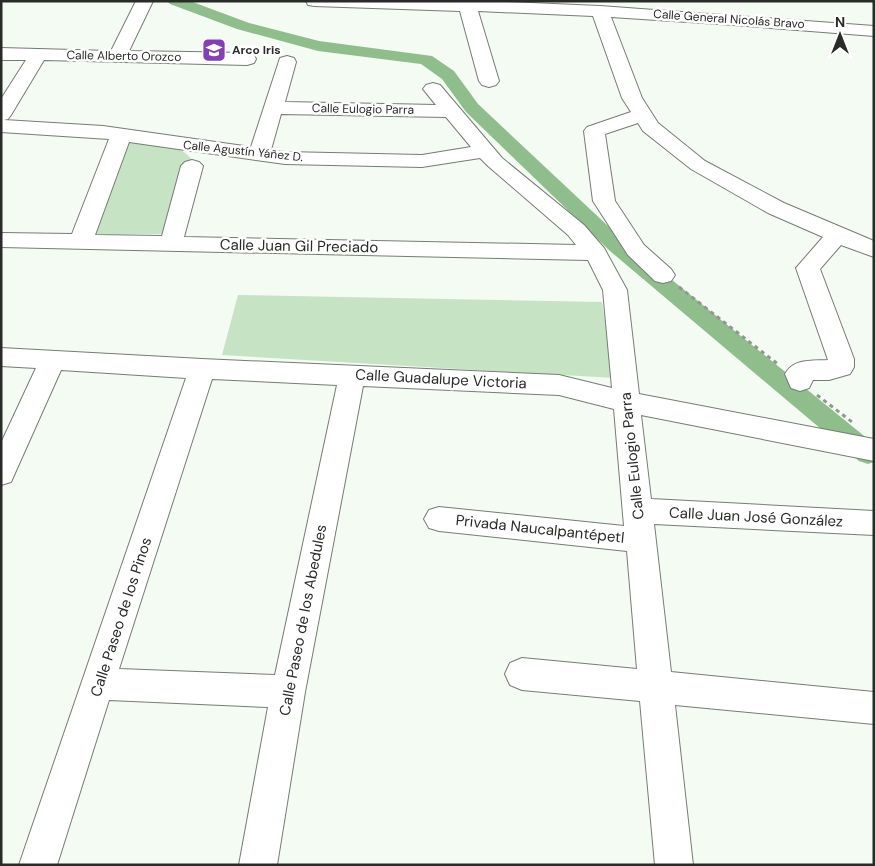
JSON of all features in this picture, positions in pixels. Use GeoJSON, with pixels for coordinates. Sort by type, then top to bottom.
{"type":"FeatureCollection","features":[{"type":"Feature","properties":{"kind":"street"},"geometry":{"type":"LineString","coordinates":[[117,57],[145,1]]}},
{"type":"Feature","properties":{"kind":"street","name":"Calle General Nicolás Bravo"},"geometry":{"type":"LineString","coordinates":[[314,1],[468,7],[691,8],[780,15],[874,30]]}},
{"type":"Feature","properties":{"kind":"street"},"geometry":{"type":"LineString","coordinates":[[468,7],[489,81]]}},
{"type":"Feature","properties":{"kind":"street"},"geometry":{"type":"LineString","coordinates":[[588,8],[632,98],[650,127],[698,165],[776,208],[874,250]]}},
{"type":"Feature","properties":{"kind":"street","name":"Calle Alberto Orozco"},"geometry":{"type":"LineString","coordinates":[[1,54],[247,59]]}},
{"type":"Feature","properties":{"kind":"street"},"geometry":{"type":"LineString","coordinates":[[1,115],[38,55]]}},
{"type":"Feature","properties":{"kind":"street"},"geometry":{"type":"LineString","coordinates":[[259,155],[287,62]]}},
{"type":"Feature","properties":{"kind":"street","name":"Calle Eulogio Parra"},"geometry":{"type":"LineString","coordinates":[[433,89],[495,162],[576,230],[596,253],[615,290],[674,865]]}},
{"type":"Feature","properties":{"kind":"street","name":"Calle Eulogio Parra"},"geometry":{"type":"LineString","coordinates":[[274,108],[451,111]]}},
{"type":"Feature","properties":{"kind":"street"},"geometry":{"type":"LineString","coordinates":[[642,114],[594,131],[604,201],[636,250],[663,275]]}},
{"type":"Feature","properties":{"kind":"street","name":"Calle Agustín Yáñez D."},"geometry":{"type":"LineString","coordinates":[[1,126],[121,135],[285,158],[422,160],[485,151]]}},
{"type":"Feature","properties":{"kind":"street"},"geometry":{"type":"LineString","coordinates":[[81,241],[121,135]]}},
{"type":"Feature","properties":{"kind":"street"},"geometry":{"type":"LineString","coordinates":[[171,243],[192,166]]}},
{"type":"Feature","properties":{"kind":"street"},"geometry":{"type":"LineString","coordinates":[[801,376],[841,366],[841,359],[808,268],[838,235]]}},
{"type":"Feature","properties":{"kind":"street","name":"Calle Juan Gil Preciado"},"geometry":{"type":"LineString","coordinates":[[1,240],[596,253]]}},
{"type":"Feature","properties":{"kind":"street","name":"Calle Guadalupe Victoria"},"geometry":{"type":"LineString","coordinates":[[1,357],[202,369],[559,385],[626,402],[819,438],[866,439]]}},
{"type":"Feature","properties":{"kind":"street"},"geometry":{"type":"LineString","coordinates":[[1,474],[53,360]]}},
{"type":"Feature","properties":{"kind":"street","name":"Calle Paseo de los Pinos"},"geometry":{"type":"LineString","coordinates":[[38,865],[202,369]]}},
{"type":"Feature","properties":{"kind":"street","name":"Calle Paseo de los Abedules"},"geometry":{"type":"LineString","coordinates":[[258,865],[288,692],[352,375]]}},
{"type":"Feature","properties":{"kind":"street","name":"Calle Juan José González"},"geometry":{"type":"LineString","coordinates":[[638,511],[874,523]]}},
{"type":"Feature","properties":{"kind":"street","name":"Privada Naucalpantépetl"},"geometry":{"type":"LineString","coordinates":[[439,519],[641,540]]}},
{"type":"Feature","properties":{"kind":"street"},"geometry":{"type":"LineString","coordinates":[[522,674],[874,708]]}},
{"type":"Feature","properties":{"kind":"street"},"geometry":{"type":"LineString","coordinates":[[99,684],[288,692]]}},
{"type":"Feature","properties":{"kind":"path"},"geometry":{"type":"LineString","coordinates":[[663,275],[801,376],[866,439]]}},
{"type":"Feature","properties":{"kind":"green space"},"geometry":{"type":"Polygon","coordinates":[[[123,143],[170,146],[179,149],[192,160],[170,234],[90,234],[123,143]]]}},
{"type":"Feature","properties":{"kind":"green space"},"geometry":{"type":"Polygon","coordinates":[[[238,295],[602,302],[614,378],[222,355],[238,295]]]}},
{"type":"Feature","properties":{"kind":"waterway"},"geometry":{"type":"LineString","coordinates":[[175,1],[243,26],[318,46],[426,60],[448,75],[472,108],[617,246],[868,454]]}},
{"type":"Feature","properties":{"kind":"place","name":"Arco Iris"},"geometry":{"type":"Point","coordinates":[214,50]}}]}
